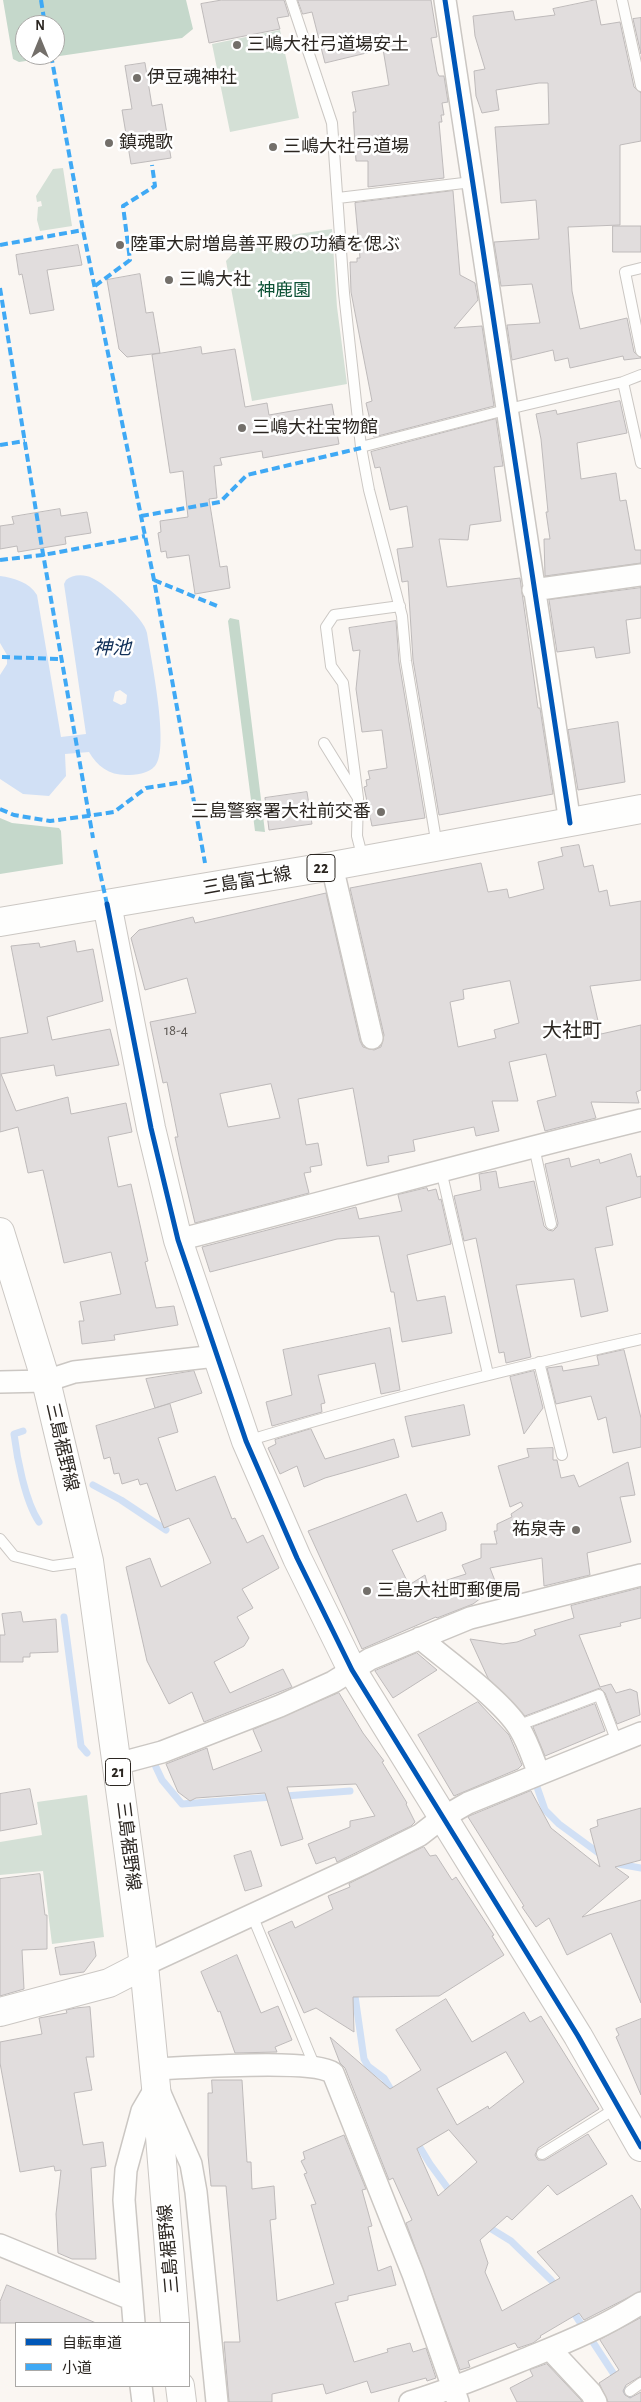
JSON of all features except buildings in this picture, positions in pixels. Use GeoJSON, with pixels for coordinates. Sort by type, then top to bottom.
{"type":"FeatureCollection","features":[{"type":"Feature","properties":{"kind":"main road","name":"三島富士線"},"geometry":{"type":"LineString","coordinates":[[0,922],[332,866],[641,809]]}},
{"type":"Feature","properties":{"kind":"main road"},"geometry":{"type":"LineString","coordinates":[[107,904],[151,1128],[178,1240],[246,1441],[297,1558],[352,1670],[442,1818],[629,2115],[641,2146]]}},
{"type":"Feature","properties":{"kind":"main road","name":"三島裾野線"},"geometry":{"type":"LineString","coordinates":[[0,1232],[46,1381],[89,1561],[144,1965],[175,2322]]}},
{"type":"Feature","properties":{"kind":"main road"},"geometry":{"type":"LineString","coordinates":[[0,2012],[109,1983],[144,1965]]}},
{"type":"Feature","properties":{"kind":"main road"},"geometry":{"type":"LineString","coordinates":[[180,2387],[182,2402]]}},
{"type":"Feature","properties":{"kind":"street"},"geometry":{"type":"LineString","coordinates":[[445,0],[533,590],[570,823]]}},
{"type":"Feature","properties":{"kind":"street"},"geometry":{"type":"LineString","coordinates":[[533,590],[641,575]]}},
{"type":"Feature","properties":{"kind":"street"},"geometry":{"type":"LineString","coordinates":[[332,866],[372,1038]]}},
{"type":"Feature","properties":{"kind":"street"},"geometry":{"type":"LineString","coordinates":[[178,1240],[309,1207],[441,1170],[641,1120]]}},
{"type":"Feature","properties":{"kind":"street"},"geometry":{"type":"LineString","coordinates":[[0,1382],[46,1381],[74,1372],[216,1356]]}},
{"type":"Feature","properties":{"kind":"street"},"geometry":{"type":"LineString","coordinates":[[117,1764],[162,1752],[280,1706],[333,1682],[370,1659],[470,1618],[641,1575]]}},
{"type":"Feature","properties":{"kind":"street"},"geometry":{"type":"LineString","coordinates":[[420,1638],[486,1694],[517,1726],[539,1774]]}},
{"type":"Feature","properties":{"kind":"street"},"geometry":{"type":"LineString","coordinates":[[144,1965],[412,1839],[468,1803],[641,1733]]}},
{"type":"Feature","properties":{"kind":"street"},"geometry":{"type":"LineString","coordinates":[[155,2078],[265,2065],[315,2066],[326,2068],[332,2073],[413,2274],[456,2395]]}},
{"type":"Feature","properties":{"kind":"street"},"geometry":{"type":"LineString","coordinates":[[134,2322],[124,2200],[126,2170],[142,2111],[155,2078]]}},
{"type":"Feature","properties":{"kind":"street"},"geometry":{"type":"LineString","coordinates":[[155,2078],[191,2164],[196,2192],[217,2402]]}},
{"type":"Feature","properties":{"kind":"street"},"geometry":{"type":"LineString","coordinates":[[0,2245],[131,2299]]}},
{"type":"Feature","properties":{"kind":"street"},"geometry":{"type":"LineString","coordinates":[[410,2402],[456,2395],[617,2319],[641,2303]]}},
{"type":"Feature","properties":{"kind":"street"},"geometry":{"type":"LineString","coordinates":[[550,2349],[591,2393],[596,2402]]}},
{"type":"Feature","properties":{"kind":"street"},"geometry":{"type":"LineString","coordinates":[[141,2387],[143,2402]]}},
{"type":"Feature","properties":{"kind":"lane"},"geometry":{"type":"LineString","coordinates":[[291,0],[332,123],[344,293],[361,446],[369,490],[400,606],[406,661],[438,847]]}},
{"type":"Feature","properties":{"kind":"lane"},"geometry":{"type":"LineString","coordinates":[[622,0],[641,86]]}},
{"type":"Feature","properties":{"kind":"lane"},"geometry":{"type":"LineString","coordinates":[[338,198],[472,182]]}},
{"type":"Feature","properties":{"kind":"lane"},"geometry":{"type":"LineString","coordinates":[[641,268],[625,272],[641,352]]}},
{"type":"Feature","properties":{"kind":"lane"},"geometry":{"type":"LineString","coordinates":[[361,446],[622,382],[641,375]]}},
{"type":"Feature","properties":{"kind":"lane"},"geometry":{"type":"LineString","coordinates":[[622,382],[641,463]]}},
{"type":"Feature","properties":{"kind":"lane"},"geometry":{"type":"LineString","coordinates":[[363,859],[358,836],[358,798],[343,683],[331,666],[326,627],[334,615],[400,606]]}},
{"type":"Feature","properties":{"kind":"lane"},"geometry":{"type":"LineString","coordinates":[[324,743],[358,798]]}},
{"type":"Feature","properties":{"kind":"lane"},"geometry":{"type":"LineString","coordinates":[[534,1147],[551,1224]]}},
{"type":"Feature","properties":{"kind":"lane"},"geometry":{"type":"LineString","coordinates":[[441,1170],[488,1374]]}},
{"type":"Feature","properties":{"kind":"lane"},"geometry":{"type":"LineString","coordinates":[[246,1441],[334,1414],[488,1374],[641,1339]]}},
{"type":"Feature","properties":{"kind":"lane"},"geometry":{"type":"LineString","coordinates":[[539,1362],[562,1455]]}},
{"type":"Feature","properties":{"kind":"lane"},"geometry":{"type":"LineString","coordinates":[[0,1539],[14,1556],[54,1566],[89,1561]]}},
{"type":"Feature","properties":{"kind":"lane"},"geometry":{"type":"LineString","coordinates":[[517,1726],[599,1695],[617,1742]]}},
{"type":"Feature","properties":{"kind":"lane"},"geometry":{"type":"LineString","coordinates":[[252,1915],[315,2066]]}},
{"type":"Feature","properties":{"kind":"lane"},"geometry":{"type":"LineString","coordinates":[[542,2154],[629,2115]]}},
{"type":"Feature","properties":{"kind":"lane"},"geometry":{"type":"LineString","coordinates":[[630,2391],[641,2383]]}},
{"type":"Feature","properties":{"kind":"green space"},"geometry":{"type":"Polygon","coordinates":[[[3,0],[186,0],[193,29],[182,38],[65,55],[65,15],[15,15],[15,60],[13,59],[3,0]]]}},
{"type":"Feature","properties":{"kind":"green space"},"geometry":{"type":"Polygon","coordinates":[[[280,30],[299,118],[230,132],[212,44],[280,30]]]}},
{"type":"Feature","properties":{"kind":"green space"},"geometry":{"type":"Polygon","coordinates":[[[63,168],[72,226],[40,231],[37,220],[38,207],[42,206],[41,201],[37,202],[36,196],[53,169],[63,168]]]}},
{"type":"Feature","properties":{"kind":"green space","name":"神鹿園"},"geometry":{"type":"Polygon","coordinates":[[[332,229],[337,307],[347,384],[252,401],[226,261],[239,247],[256,240],[332,229]]]}},
{"type":"Feature","properties":{"kind":"green space"},"geometry":{"type":"Polygon","coordinates":[[[230,618],[239,620],[265,832],[255,831],[228,621],[230,618]]]}},
{"type":"Feature","properties":{"kind":"green space"},"geometry":{"type":"Polygon","coordinates":[[[0,818],[12,823],[59,828],[61,831],[63,864],[0,874],[0,818]]]}},
{"type":"Feature","properties":{"kind":"green space"},"geometry":{"type":"Polygon","coordinates":[[[87,1795],[104,1937],[52,1944],[43,1871],[0,1875],[0,1842],[42,1835],[37,1802],[87,1795]]]}},
{"type":"Feature","properties":{"kind":"water","name":"神池"},"geometry":{"type":"Polygon","coordinates":[[[82,575],[92,578],[106,587],[140,619],[147,633],[160,723],[161,742],[155,766],[142,774],[120,775],[104,769],[89,752],[65,754],[66,776],[49,796],[23,794],[0,779],[0,675],[7,664],[7,655],[0,643],[0,576],[21,581],[37,595],[61,737],[86,734],[64,584],[69,578],[82,575]],[[120,690],[115,692],[113,701],[121,705],[126,703],[127,695],[120,690]]]}},
{"type":"Feature","properties":{"kind":"waterway"},"geometry":{"type":"LineString","coordinates":[[23,1431],[14,1434],[17,1455],[22,1479],[39,1522]]}},
{"type":"Feature","properties":{"kind":"waterway"},"geometry":{"type":"LineString","coordinates":[[93,1485],[121,1500],[166,1530]]}},
{"type":"Feature","properties":{"kind":"waterway"},"geometry":{"type":"LineString","coordinates":[[64,1617],[81,1746],[87,1753]]}},
{"type":"Feature","properties":{"kind":"waterway"},"geometry":{"type":"LineString","coordinates":[[155,1765],[162,1780],[182,1804],[350,1791]]}},
{"type":"Feature","properties":{"kind":"waterway"},"geometry":{"type":"LineString","coordinates":[[537,1787],[545,1810],[559,1824],[604,1857]]}},
{"type":"Feature","properties":{"kind":"waterway"},"geometry":{"type":"LineString","coordinates":[[613,1863],[641,1868]]}},
{"type":"Feature","properties":{"kind":"waterway"},"geometry":{"type":"LineString","coordinates":[[354,1989],[364,2059],[368,2066],[384,2078],[394,2095]]}},
{"type":"Feature","properties":{"kind":"waterway"},"geometry":{"type":"LineString","coordinates":[[416,2141],[452,2194]]}},
{"type":"Feature","properties":{"kind":"waterway"},"geometry":{"type":"LineString","coordinates":[[485,2225],[511,2241],[557,2288]]}},
{"type":"Feature","properties":{"kind":"waterway"},"geometry":{"type":"LineString","coordinates":[[570,2307],[632,2402]]}},
{"type":"Feature","properties":{"kind":"marked path"},"geometry":{"type":"LineString","coordinates":[[41,0],[43,15]]}},
{"type":"Feature","properties":{"kind":"marked path"},"geometry":{"type":"LineString","coordinates":[[53,65],[83,230],[154,580],[205,863]]}},
{"type":"Feature","properties":{"kind":"marked path"},"geometry":{"type":"LineString","coordinates":[[95,286],[130,260],[123,206],[155,186],[152,165]]}},
{"type":"Feature","properties":{"kind":"marked path"},"geometry":{"type":"LineString","coordinates":[[0,245],[83,230]]}},
{"type":"Feature","properties":{"kind":"marked path"},"geometry":{"type":"LineString","coordinates":[[0,288],[42,548],[93,838]]}},
{"type":"Feature","properties":{"kind":"marked path"},"geometry":{"type":"LineString","coordinates":[[0,445],[25,441]]}},
{"type":"Feature","properties":{"kind":"marked path"},"geometry":{"type":"LineString","coordinates":[[141,516],[220,502],[247,475],[361,448]]}},
{"type":"Feature","properties":{"kind":"marked path"},"geometry":{"type":"LineString","coordinates":[[0,560],[43,555],[145,536]]}},
{"type":"Feature","properties":{"kind":"marked path"},"geometry":{"type":"LineString","coordinates":[[154,580],[217,606]]}},
{"type":"Feature","properties":{"kind":"marked path"},"geometry":{"type":"LineString","coordinates":[[2,657],[61,659]]}},
{"type":"Feature","properties":{"kind":"marked path"},"geometry":{"type":"LineString","coordinates":[[0,809],[14,815],[50,821],[88,816],[114,812],[146,788],[190,781]]}},
{"type":"Feature","properties":{"kind":"marked path"},"geometry":{"type":"LineString","coordinates":[[95,850],[107,904]]}},
{"type":"Feature","properties":{"kind":"cycle path"},"geometry":{"type":"LineString","coordinates":[[445,0],[570,823]]}},
{"type":"Feature","properties":{"kind":"cycle path"},"geometry":{"type":"LineString","coordinates":[[107,904],[151,1128],[178,1240],[246,1441],[297,1558],[352,1670],[578,2036],[641,2147]]}},
{"type":"Feature","properties":{"kind":"place","name":"三嶋大社弓道場安土"},"geometry":{"type":"Point","coordinates":[237,45]}},
{"type":"Feature","properties":{"kind":"place","name":"伊豆魂神社"},"geometry":{"type":"Point","coordinates":[137,78]}},
{"type":"Feature","properties":{"kind":"place","name":"鎮魂歌"},"geometry":{"type":"Point","coordinates":[109,143]}},
{"type":"Feature","properties":{"kind":"place","name":"三嶋大社弓道場"},"geometry":{"type":"Point","coordinates":[273,147]}},
{"type":"Feature","properties":{"kind":"place","name":"陸軍大尉増島善平殿の功績を偲ぶ"},"geometry":{"type":"Point","coordinates":[120,245]}},
{"type":"Feature","properties":{"kind":"place","name":"三嶋大社"},"geometry":{"type":"Point","coordinates":[169,280]}},
{"type":"Feature","properties":{"kind":"place","name":"三嶋大社宝物館"},"geometry":{"type":"Point","coordinates":[242,428]}},
{"type":"Feature","properties":{"kind":"place","name":"三島警察署大社前交番"},"geometry":{"type":"Point","coordinates":[381,812]}},
{"type":"Feature","properties":{"kind":"place","name":"祐泉寺"},"geometry":{"type":"Point","coordinates":[576,1530]}},
{"type":"Feature","properties":{"kind":"place","name":"三島大社町郵便局"},"geometry":{"type":"Point","coordinates":[367,1591]}},
{"type":"Feature","properties":{"kind":"district","name":"大社町"},"geometry":{"type":"Point","coordinates":[572,1031]}}]}
